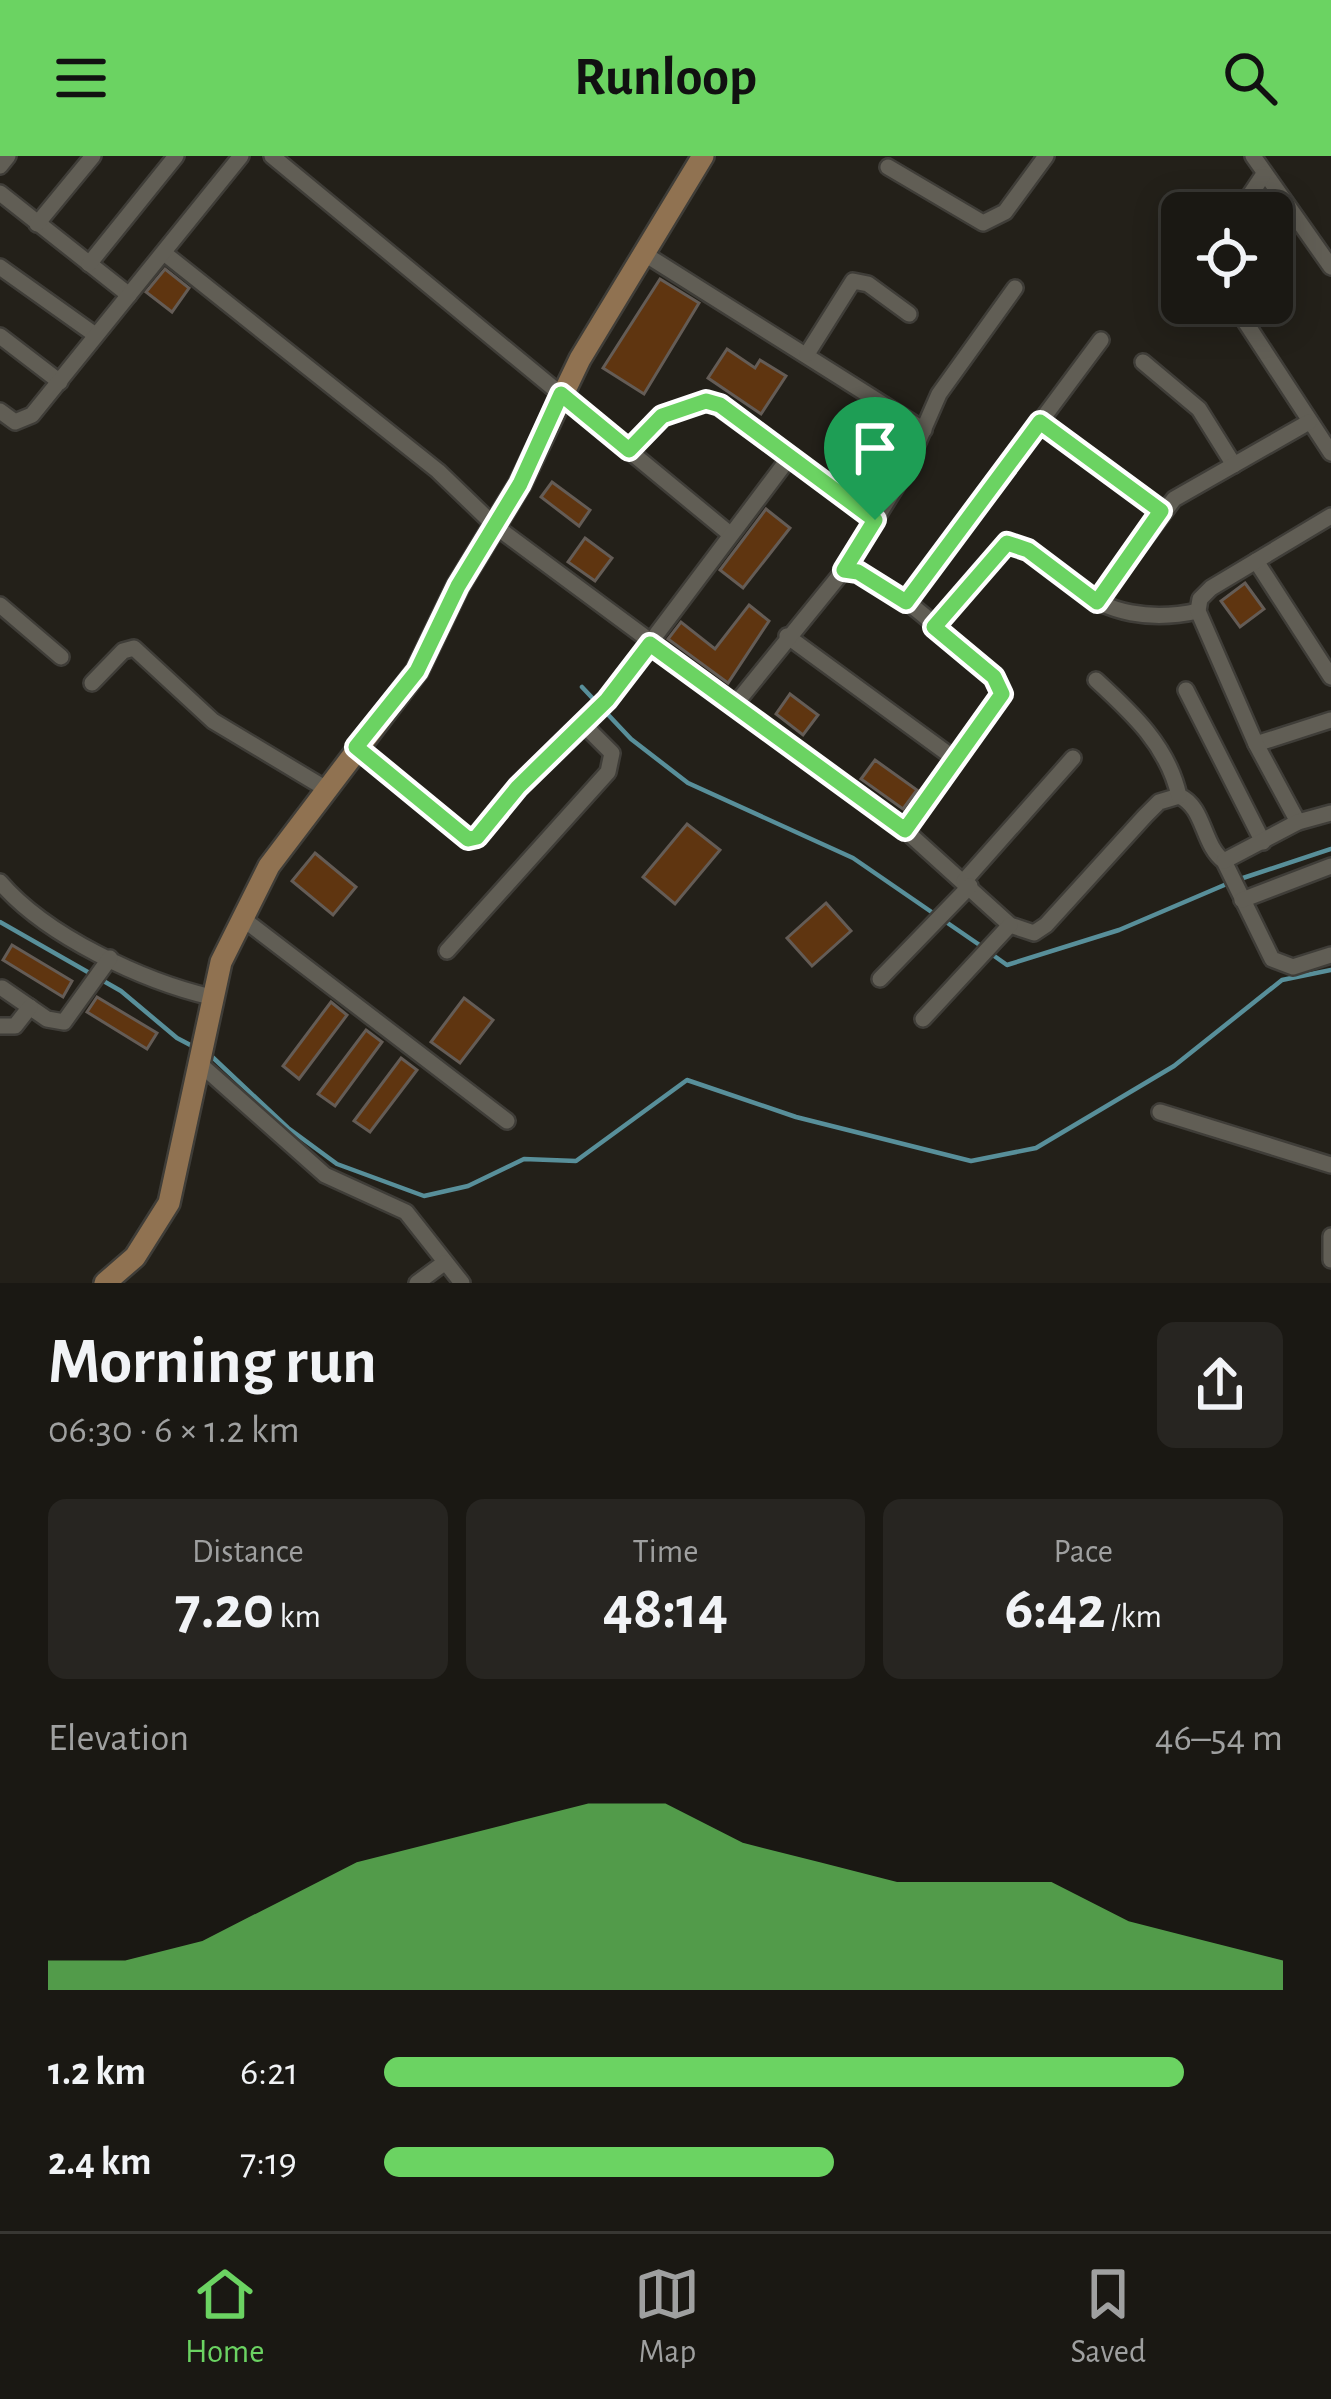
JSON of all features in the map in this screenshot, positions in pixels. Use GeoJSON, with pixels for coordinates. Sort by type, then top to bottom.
{"type":"FeatureCollection","features":[{"type":"Feature","properties":{"kind":"street"},"geometry":{"type":"LineString","coordinates":[[0,166],[8,156]]}},
{"type":"Feature","properties":{"kind":"street"},"geometry":{"type":"LineString","coordinates":[[38,224],[93,156]]}},
{"type":"Feature","properties":{"kind":"street"},"geometry":{"type":"LineString","coordinates":[[89,264],[176,156]]}},
{"type":"Feature","properties":{"kind":"street"},"geometry":{"type":"LineString","coordinates":[[0,410],[15,422],[25,420],[241,156]]}},
{"type":"Feature","properties":{"kind":"street"},"geometry":{"type":"LineString","coordinates":[[272,156],[730,534]]}},
{"type":"Feature","properties":{"kind":"street"},"geometry":{"type":"LineString","coordinates":[[105,1283],[152,1236],[169,1203],[211,997],[242,918],[269,866],[323,787],[406,688],[561,394],[703,156]]}},
{"type":"Feature","properties":{"kind":"street"},"geometry":{"type":"LineString","coordinates":[[1253,156],[1331,267]]}},
{"type":"Feature","properties":{"kind":"street"},"geometry":{"type":"LineString","coordinates":[[888,167],[982,223],[999,218],[1039,159]]}},
{"type":"Feature","properties":{"kind":"street"},"geometry":{"type":"LineString","coordinates":[[1252,192],[1264,174]]}},
{"type":"Feature","properties":{"kind":"street"},"geometry":{"type":"LineString","coordinates":[[0,193],[129,296]]}},
{"type":"Feature","properties":{"kind":"street"},"geometry":{"type":"LineString","coordinates":[[164,253],[438,471],[495,526],[905,830],[1010,925],[1034,933],[1046,925],[1144,816],[1160,802],[1179,796]]}},
{"type":"Feature","properties":{"kind":"street"},"geometry":{"type":"LineString","coordinates":[[643,253],[924,430]]}},
{"type":"Feature","properties":{"kind":"street"},"geometry":{"type":"LineString","coordinates":[[0,267],[94,334]]}},
{"type":"Feature","properties":{"kind":"street"},"geometry":{"type":"LineString","coordinates":[[806,354],[854,281],[868,284],[909,314]]}},
{"type":"Feature","properties":{"kind":"street"},"geometry":{"type":"LineString","coordinates":[[734,707],[844,570],[924,430],[939,394],[1016,288]]}},
{"type":"Feature","properties":{"kind":"street"},"geometry":{"type":"LineString","coordinates":[[1246,324],[1331,453]]}},
{"type":"Feature","properties":{"kind":"street"},"geometry":{"type":"LineString","coordinates":[[0,337],[59,382]]}},
{"type":"Feature","properties":{"kind":"street"},"geometry":{"type":"LineString","coordinates":[[906,602],[1101,340]]}},
{"type":"Feature","properties":{"kind":"street"},"geometry":{"type":"LineString","coordinates":[[1143,362],[1199,409],[1234,465]]}},
{"type":"Feature","properties":{"kind":"street"},"geometry":{"type":"LineString","coordinates":[[629,450],[662,416],[710,401],[875,520]]}},
{"type":"Feature","properties":{"kind":"street"},"geometry":{"type":"LineString","coordinates":[[1040,422],[1161,511]]}},
{"type":"Feature","properties":{"kind":"street"},"geometry":{"type":"LineString","coordinates":[[1097,602],[1161,511],[1309,422]]}},
{"type":"Feature","properties":{"kind":"street"},"geometry":{"type":"LineString","coordinates":[[356,747],[471,840],[607,700],[789,458]]}},
{"type":"Feature","properties":{"kind":"street"},"geometry":{"type":"LineString","coordinates":[[1298,822],[1256,744],[1198,611],[1200,599],[1211,588],[1331,516]]}},
{"type":"Feature","properties":{"kind":"street"},"geometry":{"type":"LineString","coordinates":[[934,627],[1007,543],[1041,559],[1097,602],[1150,616],[1198,611]]}},
{"type":"Feature","properties":{"kind":"street"},"geometry":{"type":"LineString","coordinates":[[1256,561],[1331,676]]}},
{"type":"Feature","properties":{"kind":"street"},"geometry":{"type":"LineString","coordinates":[[844,570],[858,572],[906,602],[1001,684],[994,707],[905,830]]}},
{"type":"Feature","properties":{"kind":"street"},"geometry":{"type":"LineString","coordinates":[[0,605],[61,657]]}},
{"type":"Feature","properties":{"kind":"street"},"geometry":{"type":"LineString","coordinates":[[787,636],[955,759]]}},
{"type":"Feature","properties":{"kind":"street"},"geometry":{"type":"LineString","coordinates":[[92,683],[123,651],[134,648],[213,721],[323,787]]}},
{"type":"Feature","properties":{"kind":"street"},"geometry":{"type":"LineString","coordinates":[[1096,680],[1156,743],[1174,774],[1179,796],[1193,807],[1256,933],[1280,965],[1331,955]]}},
{"type":"Feature","properties":{"kind":"street"},"geometry":{"type":"LineString","coordinates":[[1186,690],[1263,842]]}},
{"type":"Feature","properties":{"kind":"street"},"geometry":{"type":"LineString","coordinates":[[447,951],[608,772],[612,754],[588,719]]}},
{"type":"Feature","properties":{"kind":"street"},"geometry":{"type":"LineString","coordinates":[[1256,744],[1331,720]]}},
{"type":"Feature","properties":{"kind":"street"},"geometry":{"type":"LineString","coordinates":[[880,979],[949,908],[1073,758]]}},
{"type":"Feature","properties":{"kind":"street"},"geometry":{"type":"LineString","coordinates":[[1227,868],[1298,822],[1331,813]]}},
{"type":"Feature","properties":{"kind":"street"},"geometry":{"type":"LineString","coordinates":[[1240,897],[1331,866]]}},
{"type":"Feature","properties":{"kind":"street"},"geometry":{"type":"LineString","coordinates":[[0,882],[7,900],[102,971],[145,977],[211,997]]}},
{"type":"Feature","properties":{"kind":"street"},"geometry":{"type":"LineString","coordinates":[[242,918],[507,1121]]}},
{"type":"Feature","properties":{"kind":"street"},"geometry":{"type":"LineString","coordinates":[[923,1018],[1010,925]]}},
{"type":"Feature","properties":{"kind":"street"},"geometry":{"type":"LineString","coordinates":[[2,988],[64,1022],[102,971]]}},
{"type":"Feature","properties":{"kind":"street"},"geometry":{"type":"LineString","coordinates":[[0,1026],[15,1026],[30,1007]]}},
{"type":"Feature","properties":{"kind":"street"},"geometry":{"type":"LineString","coordinates":[[202,1055],[325,1175],[406,1212],[462,1283]]}},
{"type":"Feature","properties":{"kind":"street"},"geometry":{"type":"LineString","coordinates":[[1160,1112],[1331,1165]]}},
{"type":"Feature","properties":{"kind":"street"},"geometry":{"type":"LineString","coordinates":[[1331,1236],[1331,1260]]}},
{"type":"Feature","properties":{"kind":"street"},"geometry":{"type":"LineString","coordinates":[[417,1283],[443,1263]]}},
{"type":"Feature","properties":{"kind":"building"},"geometry":{"type":"Polygon","coordinates":[[[165,269],[189,288],[172,312],[146,292],[165,269]]]}},
{"type":"Feature","properties":{"kind":"building"},"geometry":{"type":"Polygon","coordinates":[[[660,279],[699,303],[644,394],[603,368],[660,279]]]}},
{"type":"Feature","properties":{"kind":"building"},"geometry":{"type":"Polygon","coordinates":[[[727,349],[755,368],[760,360],[786,376],[761,414],[708,378],[727,349]]]}},
{"type":"Feature","properties":{"kind":"building"},"geometry":{"type":"Polygon","coordinates":[[[552,482],[590,510],[579,526],[541,497],[552,482]]]}},
{"type":"Feature","properties":{"kind":"building"},"geometry":{"type":"Polygon","coordinates":[[[766,509],[790,528],[743,588],[720,570],[766,509]]]}},
{"type":"Feature","properties":{"kind":"building"},"geometry":{"type":"Polygon","coordinates":[[[585,538],[612,558],[595,581],[568,562],[585,538]]]}},
{"type":"Feature","properties":{"kind":"building"},"geometry":{"type":"Polygon","coordinates":[[[1245,583],[1264,609],[1240,627],[1221,601],[1245,583]]]}},
{"type":"Feature","properties":{"kind":"building"},"geometry":{"type":"Polygon","coordinates":[[[749,605],[769,621],[728,683],[668,639],[681,622],[715,649],[749,605]]]}},
{"type":"Feature","properties":{"kind":"building"},"geometry":{"type":"Polygon","coordinates":[[[790,694],[818,715],[803,735],[776,714],[790,694]]]}},
{"type":"Feature","properties":{"kind":"building"},"geometry":{"type":"Polygon","coordinates":[[[875,760],[917,790],[903,809],[861,779],[875,760]]]}},
{"type":"Feature","properties":{"kind":"building"},"geometry":{"type":"Polygon","coordinates":[[[687,824],[720,850],[675,904],[643,877],[687,824]]]}},
{"type":"Feature","properties":{"kind":"building"},"geometry":{"type":"Polygon","coordinates":[[[315,853],[356,887],[333,915],[292,881],[315,853]]]}},
{"type":"Feature","properties":{"kind":"building"},"geometry":{"type":"Polygon","coordinates":[[[826,903],[851,931],[812,966],[787,938],[826,903]]]}},
{"type":"Feature","properties":{"kind":"building"},"geometry":{"type":"Polygon","coordinates":[[[12,945],[72,981],[63,997],[3,960],[12,945]]]}},
{"type":"Feature","properties":{"kind":"building"},"geometry":{"type":"Polygon","coordinates":[[[97,997],[157,1033],[147,1049],[87,1012],[97,997]]]}},
{"type":"Feature","properties":{"kind":"building"},"geometry":{"type":"Polygon","coordinates":[[[464,998],[493,1020],[460,1063],[431,1042],[464,998]]]}},
{"type":"Feature","properties":{"kind":"building"},"geometry":{"type":"Polygon","coordinates":[[[331,1002],[347,1015],[299,1079],[283,1066],[331,1002]]]}},
{"type":"Feature","properties":{"kind":"building"},"geometry":{"type":"Polygon","coordinates":[[[366,1030],[382,1042],[335,1106],[318,1094],[366,1030]]]}},
{"type":"Feature","properties":{"kind":"building"},"geometry":{"type":"Polygon","coordinates":[[[401,1058],[417,1070],[370,1132],[354,1121],[401,1058]]]}},
{"type":"Feature","properties":{"kind":"waterway"},"geometry":{"type":"LineString","coordinates":[[582,687],[631,739],[688,783],[853,858],[981,946]]}},
{"type":"Feature","properties":{"kind":"waterway"},"geometry":{"type":"LineString","coordinates":[[1240,879],[1331,849]]}},
{"type":"Feature","properties":{"kind":"waterway"},"geometry":{"type":"LineString","coordinates":[[990,953],[1007,965],[1119,930],[1229,883]]}},
{"type":"Feature","properties":{"kind":"waterway"},"geometry":{"type":"LineString","coordinates":[[0,922],[121,991],[196,1048]]}},
{"type":"Feature","properties":{"kind":"waterway"},"geometry":{"type":"LineString","coordinates":[[207,1052],[288,1128],[337,1164],[424,1196],[468,1186],[524,1159],[576,1161],[687,1080],[796,1117],[971,1161],[1036,1148],[1174,1066],[1282,980],[1331,970]]}},
{"type":"Feature","properties":{"kind":"route"},"geometry":{"type":"LineString","coordinates":[[561,394],[629,450],[662,416],[682,413],[706,401],[715,403],[875,520],[844,570],[858,572],[906,602],[1040,422],[1161,511],[1097,602],[1028,550],[1007,543],[934,627],[994,677],[1002,694],[905,830],[650,644],[607,700],[518,787],[475,839],[463,836],[356,747],[417,671],[458,586],[520,484],[561,394]]}}]}
